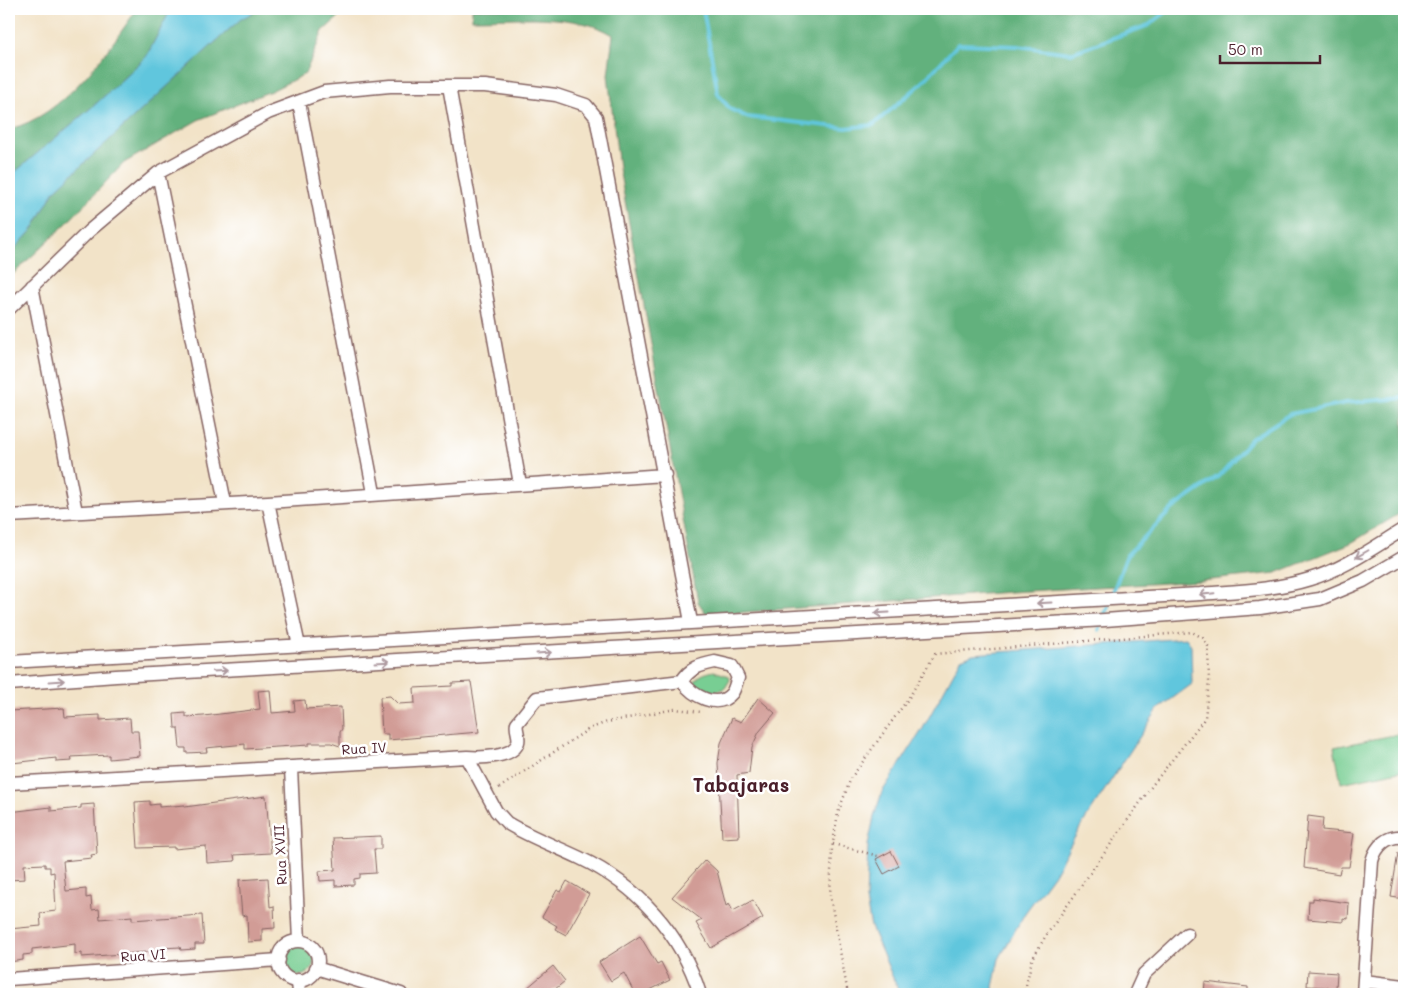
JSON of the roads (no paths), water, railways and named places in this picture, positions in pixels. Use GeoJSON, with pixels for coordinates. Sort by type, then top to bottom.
{"type":"FeatureCollection","features":[{"type":"Feature","properties":{"kind":"street"},"geometry":{"type":"LineString","coordinates":[[9,309],[89,231],[158,173],[268,113],[324,92],[390,86],[485,86],[556,95],[586,105],[596,117],[665,475],[691,622]]}},
{"type":"Feature","properties":{"kind":"street"},"geometry":{"type":"LineString","coordinates":[[448,86],[520,484]]}},
{"type":"Feature","properties":{"kind":"street"},"geometry":{"type":"LineString","coordinates":[[299,102],[374,493]]}},
{"type":"Feature","properties":{"kind":"street"},"geometry":{"type":"LineString","coordinates":[[158,173],[226,503]]}},
{"type":"Feature","properties":{"kind":"street"},"geometry":{"type":"LineString","coordinates":[[32,286],[76,512]]}},
{"type":"Feature","properties":{"kind":"street"},"geometry":{"type":"LineString","coordinates":[[9,516],[268,502],[374,493],[665,475]]}},
{"type":"Feature","properties":{"kind":"street"},"geometry":{"type":"LineString","coordinates":[[268,502],[299,646]]}},
{"type":"Feature","properties":{"kind":"street"},"geometry":{"type":"LineString","coordinates":[[9,662],[1200,594],[1258,588],[1309,579],[1338,568],[1404,530]]}},
{"type":"Feature","properties":{"kind":"street"},"geometry":{"type":"LineString","coordinates":[[9,684],[116,676],[1105,620],[1260,608],[1320,599],[1363,581],[1404,557]]}},
{"type":"Feature","properties":{"kind":"street"},"geometry":{"type":"LineString","coordinates":[[1258,588],[1260,608]]}},
{"type":"Feature","properties":{"kind":"street"},"geometry":{"type":"LineString","coordinates":[[735,620],[737,641]]}},
{"type":"Feature","properties":{"kind":"street"},"geometry":{"type":"LineString","coordinates":[[675,623],[676,645]]}},
{"type":"Feature","properties":{"kind":"street","name":"Rua IV"},"geometry":{"type":"LineString","coordinates":[[9,783],[492,757],[514,747],[518,740],[517,723],[537,698],[682,681]]}},
{"type":"Feature","properties":{"kind":"street"},"geometry":{"type":"LineString","coordinates":[[467,757],[496,811],[507,823],[604,870],[642,900],[659,918],[678,945],[700,994]]}},
{"type":"Feature","properties":{"kind":"street","name":"Rua XVII"},"geometry":{"type":"LineString","coordinates":[[291,768],[299,941]]}},
{"type":"Feature","properties":{"kind":"street"},"geometry":{"type":"LineString","coordinates":[[1363,994],[1374,853],[1383,842],[1394,837],[1404,837]]}},
{"type":"Feature","properties":{"kind":"street"},"geometry":{"type":"LineString","coordinates":[[1135,994],[1144,974],[1187,934]]}},
{"type":"Feature","properties":{"kind":"street"},"geometry":{"type":"LineString","coordinates":[[299,941],[305,942],[315,950],[318,962],[309,977],[298,980],[292,979],[282,972],[279,960],[282,948],[299,941]]}},
{"type":"Feature","properties":{"kind":"street","name":"Rua VI"},"geometry":{"type":"LineString","coordinates":[[9,979],[279,960]]}},
{"type":"Feature","properties":{"kind":"street"},"geometry":{"type":"LineString","coordinates":[[316,968],[401,994]]}},
{"type":"Feature","properties":{"kind":"street"},"geometry":{"type":"LineString","coordinates":[[298,980],[299,994]]}},
{"type":"Feature","properties":{"kind":"street"},"geometry":{"type":"LineString","coordinates":[[1364,981],[1381,989],[1404,986]]}},
{"type":"Feature","properties":{"kind":"water"},"geometry":{"type":"Polygon","coordinates":[[[171,9],[260,9],[241,19],[224,34],[54,191],[33,229],[9,255],[9,177],[98,102],[146,57],[171,9]]]}},
{"type":"Feature","properties":{"kind":"water"},"geometry":{"type":"Polygon","coordinates":[[[1186,638],[1191,645],[1192,684],[1158,709],[1081,826],[1056,871],[1025,913],[999,959],[993,987],[994,994],[900,994],[871,927],[866,900],[868,845],[882,792],[922,730],[961,659],[973,654],[1186,638]]]}},
{"type":"Feature","properties":{"kind":"waterway"},"geometry":{"type":"LineString","coordinates":[[703,9],[718,94],[730,109],[747,117],[846,128],[873,125],[922,83],[958,44],[1017,46],[1071,53],[1149,25],[1170,9]]}},
{"type":"Feature","properties":{"kind":"waterway"},"geometry":{"type":"LineString","coordinates":[[1113,592],[1127,555],[1172,509],[1220,475],[1251,439],[1290,414],[1346,403],[1404,398]]}},
{"type":"Feature","properties":{"kind":"waterway"},"geometry":{"type":"LineString","coordinates":[[1105,613],[1108,607]]}},
{"type":"Feature","properties":{"kind":"district","name":"Tabajaras"},"geometry":{"type":"Point","coordinates":[741,784]}}]}
